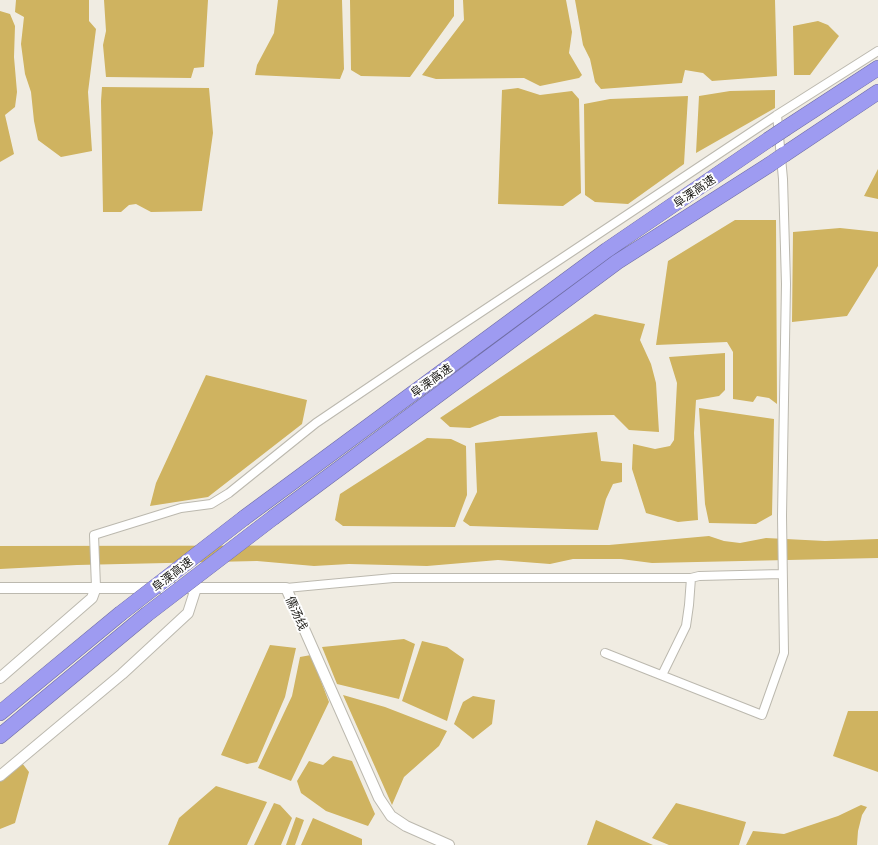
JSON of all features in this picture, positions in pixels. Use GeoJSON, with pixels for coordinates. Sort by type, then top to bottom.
{"type":"FeatureCollection","features":[{"type":"Feature","properties":{"kind":"highway","name":"阜溧高速"},"geometry":{"type":"LineString","coordinates":[[0,713],[120,614],[244,518],[608,250],[768,140],[878,68]]}},
{"type":"Feature","properties":{"kind":"highway","name":"阜溧高速"},"geometry":{"type":"LineString","coordinates":[[0,736],[146,615],[274,517],[617,262],[769,165],[878,92]]}},
{"type":"Feature","properties":{"kind":"street"},"geometry":{"type":"LineString","coordinates":[[0,678],[92,598],[96,587],[94,535],[181,508],[211,504],[229,493],[316,423],[777,115],[878,51]]}},
{"type":"Feature","properties":{"kind":"street"},"geometry":{"type":"LineString","coordinates":[[605,653],[762,715],[784,653],[782,574],[786,284],[783,179],[777,115]]}},
{"type":"Feature","properties":{"kind":"street"},"geometry":{"type":"LineString","coordinates":[[286,588],[393,578],[691,578],[699,576],[782,574]]}},
{"type":"Feature","properties":{"kind":"street"},"geometry":{"type":"LineString","coordinates":[[662,675],[686,626],[690,605],[691,578]]}},
{"type":"Feature","properties":{"kind":"street","name":"儒汤线"},"geometry":{"type":"LineString","coordinates":[[0,588],[286,588],[379,798],[391,816],[406,826],[449,845]]}},
{"type":"Feature","properties":{"kind":"street"},"geometry":{"type":"LineString","coordinates":[[0,776],[122,674],[188,613],[196,588]]}},
{"type":"Feature","properties":{"kind":"shaded area"},"geometry":{"type":"Polygon","coordinates":[[[16,0],[89,0],[89,21],[96,29],[88,92],[92,151],[61,157],[38,140],[34,121],[31,92],[25,74],[21,44],[24,17],[15,12],[16,0]]]}},
{"type":"Feature","properties":{"kind":"shaded area"},"geometry":{"type":"Polygon","coordinates":[[[104,0],[208,0],[204,67],[194,68],[191,78],[106,77],[103,45],[106,31],[104,0]]]}},
{"type":"Feature","properties":{"kind":"shaded area"},"geometry":{"type":"Polygon","coordinates":[[[278,0],[342,0],[344,69],[340,79],[255,75],[257,65],[274,33],[278,0]]]}},
{"type":"Feature","properties":{"kind":"shaded area"},"geometry":{"type":"Polygon","coordinates":[[[350,0],[454,0],[454,16],[410,77],[361,76],[351,70],[350,0]]]}},
{"type":"Feature","properties":{"kind":"shaded area"},"geometry":{"type":"Polygon","coordinates":[[[463,0],[566,0],[572,32],[569,53],[582,75],[579,78],[540,86],[524,78],[436,79],[422,75],[464,20],[463,0]]]}},
{"type":"Feature","properties":{"kind":"shaded area"},"geometry":{"type":"Polygon","coordinates":[[[575,0],[775,0],[777,76],[712,81],[703,73],[685,70],[682,83],[601,89],[595,82],[590,59],[583,45],[575,0]]]}},
{"type":"Feature","properties":{"kind":"shaded area"},"geometry":{"type":"Polygon","coordinates":[[[0,11],[10,14],[15,26],[14,57],[17,92],[15,107],[5,115],[14,154],[0,162],[0,11]]]}},
{"type":"Feature","properties":{"kind":"shaded area"},"geometry":{"type":"Polygon","coordinates":[[[818,21],[828,25],[839,36],[810,75],[794,75],[793,26],[818,21]]]}},
{"type":"Feature","properties":{"kind":"shaded area"},"geometry":{"type":"Polygon","coordinates":[[[102,87],[209,88],[213,133],[202,211],[151,212],[136,204],[129,205],[121,212],[103,212],[102,87]]]}},
{"type":"Feature","properties":{"kind":"shaded area"},"geometry":{"type":"Polygon","coordinates":[[[518,88],[540,95],[572,91],[579,99],[581,193],[563,206],[498,204],[502,90],[518,88]]]}},
{"type":"Feature","properties":{"kind":"shaded area"},"geometry":{"type":"Polygon","coordinates":[[[775,90],[775,108],[696,153],[699,96],[730,91],[775,90]]]}},
{"type":"Feature","properties":{"kind":"shaded area"},"geometry":{"type":"Polygon","coordinates":[[[688,96],[684,164],[628,204],[595,202],[585,195],[584,104],[610,99],[688,96]]]}},
{"type":"Feature","properties":{"kind":"shaded area"},"geometry":{"type":"Polygon","coordinates":[[[878,169],[878,199],[864,196],[878,169]]]}},
{"type":"Feature","properties":{"kind":"shaded area"},"geometry":{"type":"Polygon","coordinates":[[[735,220],[776,220],[777,404],[769,398],[757,396],[753,402],[733,399],[733,352],[727,342],[656,345],[668,261],[735,220]]]}},
{"type":"Feature","properties":{"kind":"shaded area"},"geometry":{"type":"Polygon","coordinates":[[[840,228],[878,232],[878,266],[847,316],[792,322],[793,232],[840,228]]]}},
{"type":"Feature","properties":{"kind":"shaded area"},"geometry":{"type":"Polygon","coordinates":[[[595,314],[645,324],[640,340],[651,364],[656,383],[659,432],[629,430],[614,415],[500,416],[470,428],[450,427],[440,418],[595,314]]]}},
{"type":"Feature","properties":{"kind":"shaded area"},"geometry":{"type":"Polygon","coordinates":[[[725,353],[725,390],[719,396],[696,400],[694,433],[698,520],[678,522],[646,513],[632,469],[633,444],[655,449],[670,446],[674,440],[677,383],[669,357],[725,353]]]}},
{"type":"Feature","properties":{"kind":"shaded area"},"geometry":{"type":"Polygon","coordinates":[[[206,375],[307,400],[302,424],[208,497],[150,506],[156,483],[206,375]]]}},
{"type":"Feature","properties":{"kind":"shaded area"},"geometry":{"type":"Polygon","coordinates":[[[699,408],[774,419],[772,515],[756,524],[709,523],[705,504],[699,408]]]}},
{"type":"Feature","properties":{"kind":"shaded area"},"geometry":{"type":"Polygon","coordinates":[[[597,432],[601,461],[622,463],[622,482],[613,484],[606,499],[598,530],[470,526],[463,521],[477,492],[475,443],[597,432]]]}},
{"type":"Feature","properties":{"kind":"shaded area"},"geometry":{"type":"Polygon","coordinates":[[[427,438],[451,439],[466,446],[467,495],[455,527],[343,526],[335,520],[340,494],[427,438]]]}},
{"type":"Feature","properties":{"kind":"shaded area"},"geometry":{"type":"Polygon","coordinates":[[[709,536],[724,541],[740,543],[766,538],[825,541],[878,539],[878,558],[652,563],[621,559],[573,559],[550,564],[498,560],[427,566],[349,564],[314,566],[257,561],[77,565],[0,569],[0,546],[609,545],[709,536]]]}},
{"type":"Feature","properties":{"kind":"shaded area"},"geometry":{"type":"Polygon","coordinates":[[[404,639],[415,644],[399,699],[337,684],[322,647],[404,639]]]}},
{"type":"Feature","properties":{"kind":"shaded area"},"geometry":{"type":"Polygon","coordinates":[[[422,641],[447,647],[464,659],[447,721],[402,701],[422,641]]]}},
{"type":"Feature","properties":{"kind":"shaded area"},"geometry":{"type":"Polygon","coordinates":[[[270,645],[296,648],[285,697],[257,762],[247,764],[221,755],[270,645]]]}},
{"type":"Feature","properties":{"kind":"shaded area"},"geometry":{"type":"Polygon","coordinates":[[[311,655],[329,702],[291,781],[258,768],[292,696],[300,657],[311,655]]]}},
{"type":"Feature","properties":{"kind":"shaded area"},"geometry":{"type":"Polygon","coordinates":[[[343,695],[385,707],[447,731],[439,746],[404,777],[392,805],[343,695]]]}},
{"type":"Feature","properties":{"kind":"shaded area"},"geometry":{"type":"Polygon","coordinates":[[[473,696],[495,700],[492,724],[473,739],[454,724],[463,702],[473,696]]]}},
{"type":"Feature","properties":{"kind":"shaded area"},"geometry":{"type":"Polygon","coordinates":[[[848,711],[878,711],[878,772],[833,756],[848,711]]]}},
{"type":"Feature","properties":{"kind":"shaded area"},"geometry":{"type":"Polygon","coordinates":[[[333,756],[352,761],[375,814],[368,826],[326,811],[301,793],[297,781],[309,761],[323,765],[333,756]]]}},
{"type":"Feature","properties":{"kind":"shaded area"},"geometry":{"type":"Polygon","coordinates":[[[22,763],[29,772],[15,823],[0,829],[0,781],[22,763]]]}},
{"type":"Feature","properties":{"kind":"shaded area"},"geometry":{"type":"Polygon","coordinates":[[[216,786],[267,802],[247,845],[168,845],[179,818],[216,786]]]}},
{"type":"Feature","properties":{"kind":"shaded area"},"geometry":{"type":"Polygon","coordinates":[[[274,803],[280,805],[292,818],[281,845],[254,845],[274,803]]]}},
{"type":"Feature","properties":{"kind":"shaded area"},"geometry":{"type":"Polygon","coordinates":[[[676,803],[746,822],[739,845],[669,845],[652,838],[676,803]]]}},
{"type":"Feature","properties":{"kind":"shaded area"},"geometry":{"type":"Polygon","coordinates":[[[861,805],[867,807],[862,815],[858,831],[857,845],[746,845],[753,831],[784,834],[838,816],[861,805]]]}},
{"type":"Feature","properties":{"kind":"shaded area"},"geometry":{"type":"Polygon","coordinates":[[[296,817],[304,820],[295,845],[286,845],[296,817]]]}},
{"type":"Feature","properties":{"kind":"shaded area"},"geometry":{"type":"Polygon","coordinates":[[[313,818],[362,839],[362,845],[301,845],[313,818]]]}},
{"type":"Feature","properties":{"kind":"shaded area"},"geometry":{"type":"Polygon","coordinates":[[[596,820],[653,845],[587,845],[596,820]]]}}]}
